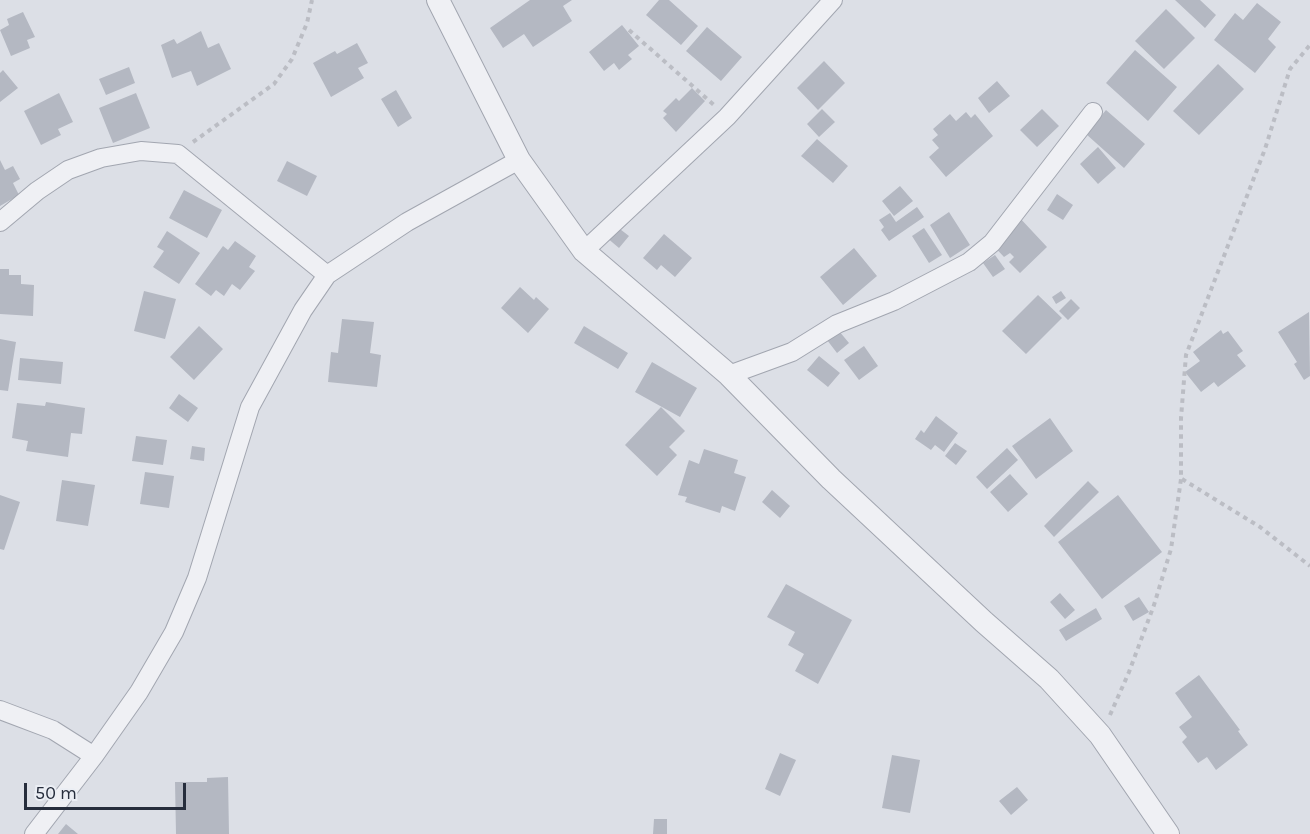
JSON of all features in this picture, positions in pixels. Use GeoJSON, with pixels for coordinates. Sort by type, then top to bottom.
{"type":"FeatureCollection","features":[{"type":"Feature","properties":{"kind":"street"},"geometry":{"type":"LineString","coordinates":[[438,0],[519,160],[584,250],[729,375],[831,479],[984,622],[1049,679],[1100,735],[1168,834]]}},
{"type":"Feature","properties":{"kind":"street"},"geometry":{"type":"LineString","coordinates":[[584,250],[727,117],[833,0]]}},
{"type":"Feature","properties":{"kind":"street"},"geometry":{"type":"LineString","coordinates":[[729,375],[792,352],[837,324],[894,301],[969,262],[992,243],[1093,112]]}},
{"type":"Feature","properties":{"kind":"street"},"geometry":{"type":"LineString","coordinates":[[0,222],[37,190],[68,170],[101,158],[141,151],[178,154],[327,275]]}},
{"type":"Feature","properties":{"kind":"street"},"geometry":{"type":"LineString","coordinates":[[34,834],[94,756],[139,692],[174,632],[197,578],[250,407],[303,310],[327,275],[407,222],[519,160]]}},
{"type":"Feature","properties":{"kind":"street"},"geometry":{"type":"LineString","coordinates":[[0,710],[53,730],[94,756]]}},
{"type":"Feature","properties":{"kind":"path"},"geometry":{"type":"LineString","coordinates":[[178,154],[274,84],[292,59],[307,23],[312,0]]}},
{"type":"Feature","properties":{"kind":"path"},"geometry":{"type":"LineString","coordinates":[[629,30],[727,117]]}},
{"type":"Feature","properties":{"kind":"path"},"geometry":{"type":"LineString","coordinates":[[1100,735],[1130,672],[1171,549],[1181,479],[1182,385],[1186,356],[1265,149],[1290,69],[1310,45]]}},
{"type":"Feature","properties":{"kind":"path"},"geometry":{"type":"LineString","coordinates":[[1181,479],[1260,527],[1310,566]]}},
{"type":"Feature","properties":{"kind":"building"},"geometry":{"type":"Polygon","coordinates":[[[530,0],[572,0],[563,6],[572,21],[533,47],[524,34],[503,48],[490,28],[530,0]]]}},
{"type":"Feature","properties":{"kind":"building"},"geometry":{"type":"Polygon","coordinates":[[[659,0],[669,0],[698,26],[681,45],[646,15],[659,0]]]}},
{"type":"Feature","properties":{"kind":"building"},"geometry":{"type":"Polygon","coordinates":[[[1175,0],[1200,0],[1216,15],[1205,28],[1175,0]]]}},
{"type":"Feature","properties":{"kind":"building"},"geometry":{"type":"Polygon","coordinates":[[[1257,3],[1281,22],[1268,39],[1276,47],[1255,73],[1214,40],[1235,13],[1243,20],[1257,3]]]}},
{"type":"Feature","properties":{"kind":"building"},"geometry":{"type":"Polygon","coordinates":[[[1166,9],[1195,38],[1164,69],[1135,41],[1166,9]]]}},
{"type":"Feature","properties":{"kind":"building"},"geometry":{"type":"Polygon","coordinates":[[[23,12],[35,37],[27,40],[30,48],[11,56],[0,30],[9,25],[7,19],[23,12]]]}},
{"type":"Feature","properties":{"kind":"building"},"geometry":{"type":"Polygon","coordinates":[[[622,25],[639,46],[628,55],[632,59],[619,70],[614,63],[604,71],[589,52],[622,25]]]}},
{"type":"Feature","properties":{"kind":"building"},"geometry":{"type":"Polygon","coordinates":[[[707,27],[742,57],[721,81],[686,51],[707,27]]]}},
{"type":"Feature","properties":{"kind":"building"},"geometry":{"type":"Polygon","coordinates":[[[201,31],[208,48],[219,43],[231,69],[197,86],[191,71],[172,78],[161,45],[174,39],[177,44],[201,31]]]}},
{"type":"Feature","properties":{"kind":"building"},"geometry":{"type":"Polygon","coordinates":[[[357,43],[368,63],[358,68],[364,78],[331,97],[313,63],[335,51],[337,54],[357,43]]]}},
{"type":"Feature","properties":{"kind":"building"},"geometry":{"type":"Polygon","coordinates":[[[1135,50],[1177,87],[1148,121],[1106,83],[1135,50]]]}},
{"type":"Feature","properties":{"kind":"building"},"geometry":{"type":"Polygon","coordinates":[[[824,61],[845,83],[818,110],[797,88],[824,61]]]}},
{"type":"Feature","properties":{"kind":"building"},"geometry":{"type":"Polygon","coordinates":[[[1218,64],[1244,89],[1199,135],[1173,111],[1218,64]]]}},
{"type":"Feature","properties":{"kind":"building"},"geometry":{"type":"Polygon","coordinates":[[[129,67],[135,83],[106,95],[99,79],[129,67]]]}},
{"type":"Feature","properties":{"kind":"building"},"geometry":{"type":"Polygon","coordinates":[[[3,70],[18,88],[0,102],[0,73],[3,70]]]}},
{"type":"Feature","properties":{"kind":"building"},"geometry":{"type":"Polygon","coordinates":[[[997,81],[1010,96],[989,113],[978,98],[997,81]]]}},
{"type":"Feature","properties":{"kind":"building"},"geometry":{"type":"Polygon","coordinates":[[[692,88],[705,101],[676,132],[663,118],[667,114],[663,111],[676,98],[679,101],[692,88]]]}},
{"type":"Feature","properties":{"kind":"building"},"geometry":{"type":"Polygon","coordinates":[[[396,90],[412,118],[398,127],[381,99],[396,90]]]}},
{"type":"Feature","properties":{"kind":"building"},"geometry":{"type":"Polygon","coordinates":[[[59,93],[73,122],[58,129],[61,135],[41,145],[24,111],[59,93]]]}},
{"type":"Feature","properties":{"kind":"building"},"geometry":{"type":"Polygon","coordinates":[[[136,93],[150,128],[113,143],[99,108],[136,93]]]}},
{"type":"Feature","properties":{"kind":"building"},"geometry":{"type":"Polygon","coordinates":[[[822,109],[835,122],[819,137],[807,124],[822,109]]]}},
{"type":"Feature","properties":{"kind":"building"},"geometry":{"type":"Polygon","coordinates":[[[1042,109],[1059,126],[1037,147],[1020,130],[1042,109]]]}},
{"type":"Feature","properties":{"kind":"building"},"geometry":{"type":"Polygon","coordinates":[[[1106,110],[1145,144],[1124,168],[1086,134],[1106,110]]]}},
{"type":"Feature","properties":{"kind":"building"},"geometry":{"type":"Polygon","coordinates":[[[966,112],[971,118],[975,114],[993,136],[946,177],[929,157],[939,148],[932,140],[938,135],[933,129],[950,114],[956,121],[966,112]]]}},
{"type":"Feature","properties":{"kind":"building"},"geometry":{"type":"Polygon","coordinates":[[[817,139],[848,166],[833,183],[801,156],[817,139]]]}},
{"type":"Feature","properties":{"kind":"building"},"geometry":{"type":"Polygon","coordinates":[[[1098,147],[1116,168],[1098,184],[1080,164],[1098,147]]]}},
{"type":"Feature","properties":{"kind":"building"},"geometry":{"type":"Polygon","coordinates":[[[0,160],[5,170],[13,166],[20,179],[13,183],[19,195],[0,206],[0,160]]]}},
{"type":"Feature","properties":{"kind":"building"},"geometry":{"type":"Polygon","coordinates":[[[287,161],[317,176],[307,196],[277,181],[287,161]]]}},
{"type":"Feature","properties":{"kind":"building"},"geometry":{"type":"Polygon","coordinates":[[[900,186],[913,201],[894,216],[882,201],[900,186]]]}},
{"type":"Feature","properties":{"kind":"building"},"geometry":{"type":"Polygon","coordinates":[[[184,190],[222,210],[207,238],[169,218],[184,190]]]}},
{"type":"Feature","properties":{"kind":"building"},"geometry":{"type":"Polygon","coordinates":[[[1057,194],[1073,205],[1063,220],[1047,210],[1057,194]]]}},
{"type":"Feature","properties":{"kind":"building"},"geometry":{"type":"Polygon","coordinates":[[[917,207],[924,217],[889,241],[881,230],[884,227],[879,220],[890,213],[896,222],[917,207]]]}},
{"type":"Feature","properties":{"kind":"building"},"geometry":{"type":"Polygon","coordinates":[[[949,212],[970,245],[950,258],[930,225],[949,212]]]}},
{"type":"Feature","properties":{"kind":"building"},"geometry":{"type":"Polygon","coordinates":[[[1018,216],[1047,247],[1020,273],[1009,262],[1014,257],[1010,253],[1004,257],[990,242],[1018,216]]]}},
{"type":"Feature","properties":{"kind":"building"},"geometry":{"type":"Polygon","coordinates":[[[616,226],[629,236],[619,248],[606,237],[616,226]]]}},
{"type":"Feature","properties":{"kind":"building"},"geometry":{"type":"Polygon","coordinates":[[[924,228],[942,255],[929,263],[912,236],[924,228]]]}},
{"type":"Feature","properties":{"kind":"building"},"geometry":{"type":"Polygon","coordinates":[[[167,231],[200,253],[179,284],[153,267],[164,251],[157,247],[167,231]]]}},
{"type":"Feature","properties":{"kind":"building"},"geometry":{"type":"Polygon","coordinates":[[[664,234],[692,258],[675,277],[661,265],[657,270],[643,258],[664,234]]]}},
{"type":"Feature","properties":{"kind":"building"},"geometry":{"type":"Polygon","coordinates":[[[235,241],[256,256],[249,267],[255,271],[240,290],[232,284],[224,296],[216,290],[211,296],[195,284],[223,246],[228,250],[235,241]]]}},
{"type":"Feature","properties":{"kind":"building"},"geometry":{"type":"Polygon","coordinates":[[[854,248],[877,276],[843,305],[820,277],[854,248]]]}},
{"type":"Feature","properties":{"kind":"building"},"geometry":{"type":"Polygon","coordinates":[[[995,255],[1005,269],[993,277],[983,263],[995,255]]]}},
{"type":"Feature","properties":{"kind":"building"},"geometry":{"type":"Polygon","coordinates":[[[0,269],[9,269],[9,275],[21,275],[21,284],[34,285],[33,316],[0,314],[0,269]]]}},
{"type":"Feature","properties":{"kind":"building"},"geometry":{"type":"Polygon","coordinates":[[[520,287],[534,300],[536,297],[549,309],[528,333],[501,308],[520,287]]]}},
{"type":"Feature","properties":{"kind":"building"},"geometry":{"type":"Polygon","coordinates":[[[144,291],[176,299],[165,339],[134,331],[144,291]]]}},
{"type":"Feature","properties":{"kind":"building"},"geometry":{"type":"Polygon","coordinates":[[[1061,291],[1066,298],[1056,304],[1052,297],[1061,291]]]}},
{"type":"Feature","properties":{"kind":"building"},"geometry":{"type":"Polygon","coordinates":[[[1038,295],[1062,318],[1026,354],[1002,331],[1038,295]]]}},
{"type":"Feature","properties":{"kind":"building"},"geometry":{"type":"Polygon","coordinates":[[[1071,299],[1080,308],[1068,320],[1059,311],[1071,299]]]}},
{"type":"Feature","properties":{"kind":"building"},"geometry":{"type":"Polygon","coordinates":[[[1309,312],[1310,376],[1304,380],[1294,364],[1297,362],[1278,332],[1309,312]]]}},
{"type":"Feature","properties":{"kind":"building"},"geometry":{"type":"Polygon","coordinates":[[[342,319],[374,322],[370,353],[381,355],[377,387],[328,382],[331,352],[338,353],[342,319]]]}},
{"type":"Feature","properties":{"kind":"building"},"geometry":{"type":"Polygon","coordinates":[[[199,326],[223,349],[194,380],[170,357],[199,326]]]}},
{"type":"Feature","properties":{"kind":"building"},"geometry":{"type":"Polygon","coordinates":[[[584,326],[628,353],[618,369],[574,343],[584,326]]]}},
{"type":"Feature","properties":{"kind":"building"},"geometry":{"type":"Polygon","coordinates":[[[1221,330],[1223,334],[1228,331],[1243,351],[1237,355],[1246,366],[1218,387],[1214,382],[1201,392],[1185,372],[1200,361],[1193,352],[1221,330]]]}},
{"type":"Feature","properties":{"kind":"building"},"geometry":{"type":"Polygon","coordinates":[[[839,331],[849,343],[837,353],[827,340],[839,331]]]}},
{"type":"Feature","properties":{"kind":"building"},"geometry":{"type":"Polygon","coordinates":[[[0,339],[16,342],[8,391],[0,390],[0,339]]]}},
{"type":"Feature","properties":{"kind":"building"},"geometry":{"type":"Polygon","coordinates":[[[864,346],[878,366],[859,380],[844,360],[864,346]]]}},
{"type":"Feature","properties":{"kind":"building"},"geometry":{"type":"Polygon","coordinates":[[[819,356],[840,373],[828,387],[807,370],[819,356]]]}},
{"type":"Feature","properties":{"kind":"building"},"geometry":{"type":"Polygon","coordinates":[[[20,358],[63,362],[61,384],[18,380],[20,358]]]}},
{"type":"Feature","properties":{"kind":"building"},"geometry":{"type":"Polygon","coordinates":[[[652,362],[697,388],[680,417],[635,392],[652,362]]]}},
{"type":"Feature","properties":{"kind":"building"},"geometry":{"type":"Polygon","coordinates":[[[179,394],[198,408],[188,422],[169,408],[179,394]]]}},
{"type":"Feature","properties":{"kind":"building"},"geometry":{"type":"Polygon","coordinates":[[[46,402],[85,408],[82,434],[71,433],[68,457],[26,451],[28,441],[12,438],[17,403],[45,406],[46,402]]]}},
{"type":"Feature","properties":{"kind":"building"},"geometry":{"type":"Polygon","coordinates":[[[661,407],[685,431],[669,447],[677,455],[657,476],[625,445],[661,407]]]}},
{"type":"Feature","properties":{"kind":"building"},"geometry":{"type":"Polygon","coordinates":[[[936,416],[958,433],[944,452],[935,445],[931,450],[915,439],[921,430],[924,433],[936,416]]]}},
{"type":"Feature","properties":{"kind":"building"},"geometry":{"type":"Polygon","coordinates":[[[1050,418],[1073,451],[1036,479],[1012,446],[1050,418]]]}},
{"type":"Feature","properties":{"kind":"building"},"geometry":{"type":"Polygon","coordinates":[[[136,436],[167,440],[163,465],[132,461],[136,436]]]}},
{"type":"Feature","properties":{"kind":"building"},"geometry":{"type":"Polygon","coordinates":[[[955,443],[967,451],[956,465],[945,456],[955,443]]]}},
{"type":"Feature","properties":{"kind":"building"},"geometry":{"type":"Polygon","coordinates":[[[192,446],[205,448],[204,461],[190,459],[192,446]]]}},
{"type":"Feature","properties":{"kind":"building"},"geometry":{"type":"Polygon","coordinates":[[[1007,448],[1018,460],[987,489],[976,477],[1007,448]]]}},
{"type":"Feature","properties":{"kind":"building"},"geometry":{"type":"Polygon","coordinates":[[[704,449],[738,460],[734,473],[746,477],[735,511],[722,506],[720,513],[685,502],[687,497],[678,495],[689,460],[699,464],[704,449]]]}},
{"type":"Feature","properties":{"kind":"building"},"geometry":{"type":"Polygon","coordinates":[[[145,472],[174,476],[169,508],[140,504],[145,472]]]}},
{"type":"Feature","properties":{"kind":"building"},"geometry":{"type":"Polygon","coordinates":[[[1010,474],[1028,494],[1008,512],[990,492],[1010,474]]]}},
{"type":"Feature","properties":{"kind":"building"},"geometry":{"type":"Polygon","coordinates":[[[62,480],[95,485],[88,526],[56,521],[62,480]]]}},
{"type":"Feature","properties":{"kind":"building"},"geometry":{"type":"Polygon","coordinates":[[[1088,481],[1099,492],[1054,537],[1044,526],[1088,481]]]}},
{"type":"Feature","properties":{"kind":"building"},"geometry":{"type":"Polygon","coordinates":[[[772,490],[790,506],[780,518],[762,502],[772,490]]]}},
{"type":"Feature","properties":{"kind":"building"},"geometry":{"type":"Polygon","coordinates":[[[0,495],[20,502],[4,550],[0,549],[0,495]]]}},
{"type":"Feature","properties":{"kind":"building"},"geometry":{"type":"Polygon","coordinates":[[[1118,495],[1162,552],[1102,599],[1058,542],[1118,495]]]}},
{"type":"Feature","properties":{"kind":"building"},"geometry":{"type":"Polygon","coordinates":[[[786,584],[852,620],[818,684],[795,671],[804,654],[788,645],[795,632],[767,617],[786,584]]]}},
{"type":"Feature","properties":{"kind":"building"},"geometry":{"type":"Polygon","coordinates":[[[1060,593],[1075,610],[1065,619],[1050,602],[1060,593]]]}},
{"type":"Feature","properties":{"kind":"building"},"geometry":{"type":"Polygon","coordinates":[[[1139,597],[1149,612],[1133,621],[1124,606],[1139,597]]]}},
{"type":"Feature","properties":{"kind":"building"},"geometry":{"type":"Polygon","coordinates":[[[1096,608],[1102,619],[1066,641],[1059,630],[1096,608]]]}},
{"type":"Feature","properties":{"kind":"building"},"geometry":{"type":"Polygon","coordinates":[[[1199,675],[1240,730],[1238,731],[1248,745],[1216,770],[1207,757],[1198,763],[1182,742],[1187,737],[1179,727],[1192,717],[1175,693],[1199,675]]]}},
{"type":"Feature","properties":{"kind":"building"},"geometry":{"type":"Polygon","coordinates":[[[780,753],[796,760],[780,796],[765,789],[780,753]]]}},
{"type":"Feature","properties":{"kind":"building"},"geometry":{"type":"Polygon","coordinates":[[[892,755],[920,760],[910,813],[882,808],[892,755]]]}},
{"type":"Feature","properties":{"kind":"building"},"geometry":{"type":"Polygon","coordinates":[[[228,777],[229,834],[176,834],[175,782],[207,782],[207,778],[228,777]]]}},
{"type":"Feature","properties":{"kind":"building"},"geometry":{"type":"Polygon","coordinates":[[[1017,787],[1028,800],[1011,815],[999,801],[1017,787]]]}},
{"type":"Feature","properties":{"kind":"building"},"geometry":{"type":"Polygon","coordinates":[[[654,819],[667,819],[667,834],[653,834],[654,819]]]}},
{"type":"Feature","properties":{"kind":"building"},"geometry":{"type":"Polygon","coordinates":[[[66,824],[78,834],[58,834],[66,824]]]}}]}
